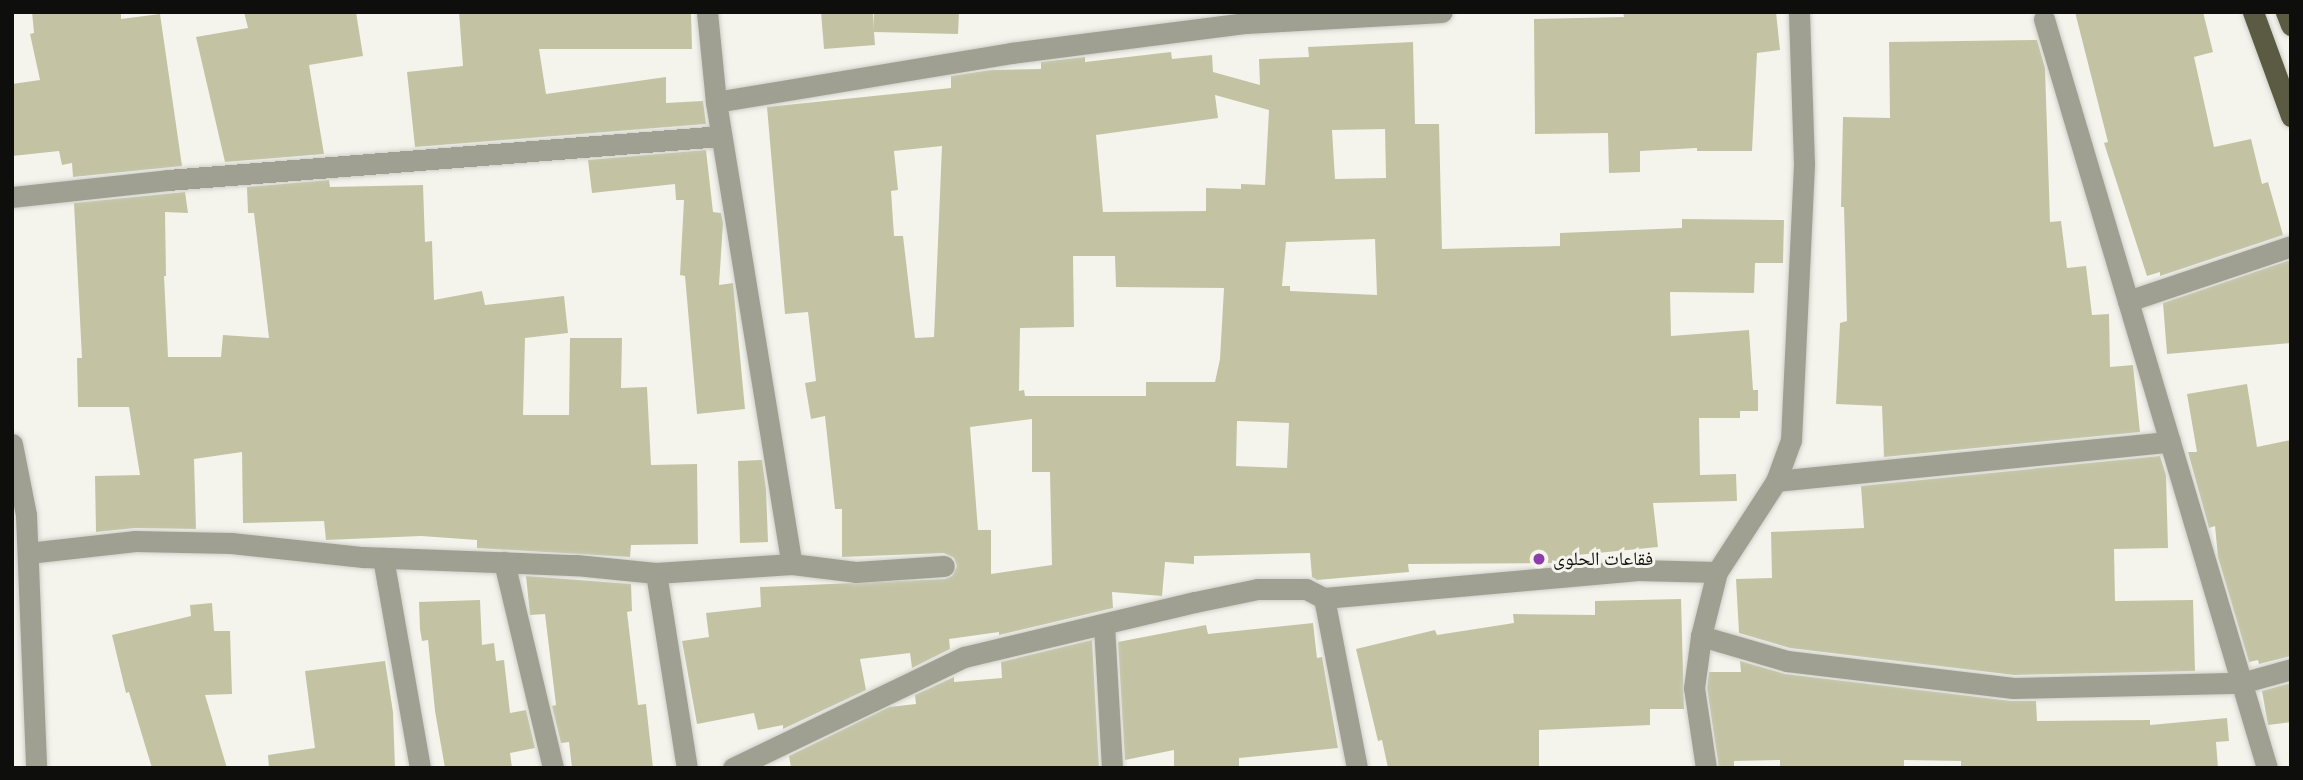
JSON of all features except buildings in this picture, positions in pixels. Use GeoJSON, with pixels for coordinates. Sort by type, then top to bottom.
{"type":"FeatureCollection","features":[{"type":"Feature","properties":{"kind":"main road"},"geometry":{"type":"LineString","coordinates":[[2253,12],[2291,116]]}},
{"type":"Feature","properties":{"kind":"main road"},"geometry":{"type":"LineString","coordinates":[[2286,12],[2291,25]]}},
{"type":"Feature","properties":{"kind":"street"},"geometry":{"type":"LineString","coordinates":[[707,12],[716,102],[792,564]]}},
{"type":"Feature","properties":{"kind":"street"},"geometry":{"type":"LineString","coordinates":[[716,102],[1011,54],[1246,23],[1442,12]]}},
{"type":"Feature","properties":{"kind":"street"},"geometry":{"type":"LineString","coordinates":[[1706,768],[1694,688],[1701,636],[1717,572],[1776,481],[1791,440],[1804,164],[1799,12]]}},
{"type":"Feature","properties":{"kind":"street"},"geometry":{"type":"LineString","coordinates":[[2044,19],[2267,768]]}},
{"type":"Feature","properties":{"kind":"street"},"geometry":{"type":"LineString","coordinates":[[12,197],[168,180],[722,136]]}},
{"type":"Feature","properties":{"kind":"street"},"geometry":{"type":"LineString","coordinates":[[2128,301],[2291,246]]}},
{"type":"Feature","properties":{"kind":"street"},"geometry":{"type":"LineString","coordinates":[[1776,481],[2170,442]]}},
{"type":"Feature","properties":{"kind":"street"},"geometry":{"type":"LineString","coordinates":[[12,443],[26,515],[36,768]]}},
{"type":"Feature","properties":{"kind":"street"},"geometry":{"type":"LineString","coordinates":[[28,554],[135,541],[231,543],[383,558],[504,562],[656,573],[792,564],[856,572],[944,566]]}},
{"type":"Feature","properties":{"kind":"street"},"geometry":{"type":"LineString","coordinates":[[383,558],[420,768]]}},
{"type":"Feature","properties":{"kind":"street"},"geometry":{"type":"LineString","coordinates":[[504,562],[553,768]]}},
{"type":"Feature","properties":{"kind":"street"},"geometry":{"type":"LineString","coordinates":[[733,768],[775,758],[964,657],[1258,589],[1307,589],[1324,598],[1636,570],[1717,572]]}},
{"type":"Feature","properties":{"kind":"street"},"geometry":{"type":"LineString","coordinates":[[656,573],[687,768]]}},
{"type":"Feature","properties":{"kind":"street"},"geometry":{"type":"LineString","coordinates":[[1324,598],[1357,768]]}},
{"type":"Feature","properties":{"kind":"street"},"geometry":{"type":"LineString","coordinates":[[1104,625],[1112,768]]}},
{"type":"Feature","properties":{"kind":"street"},"geometry":{"type":"LineString","coordinates":[[1701,636],[1787,661],[2013,688],[2241,683],[2291,669]]}},
{"type":"Feature","properties":{"kind":"place","name":"فقاعات الحلوى"},"geometry":{"type":"Point","coordinates":[1539,559]}}]}
